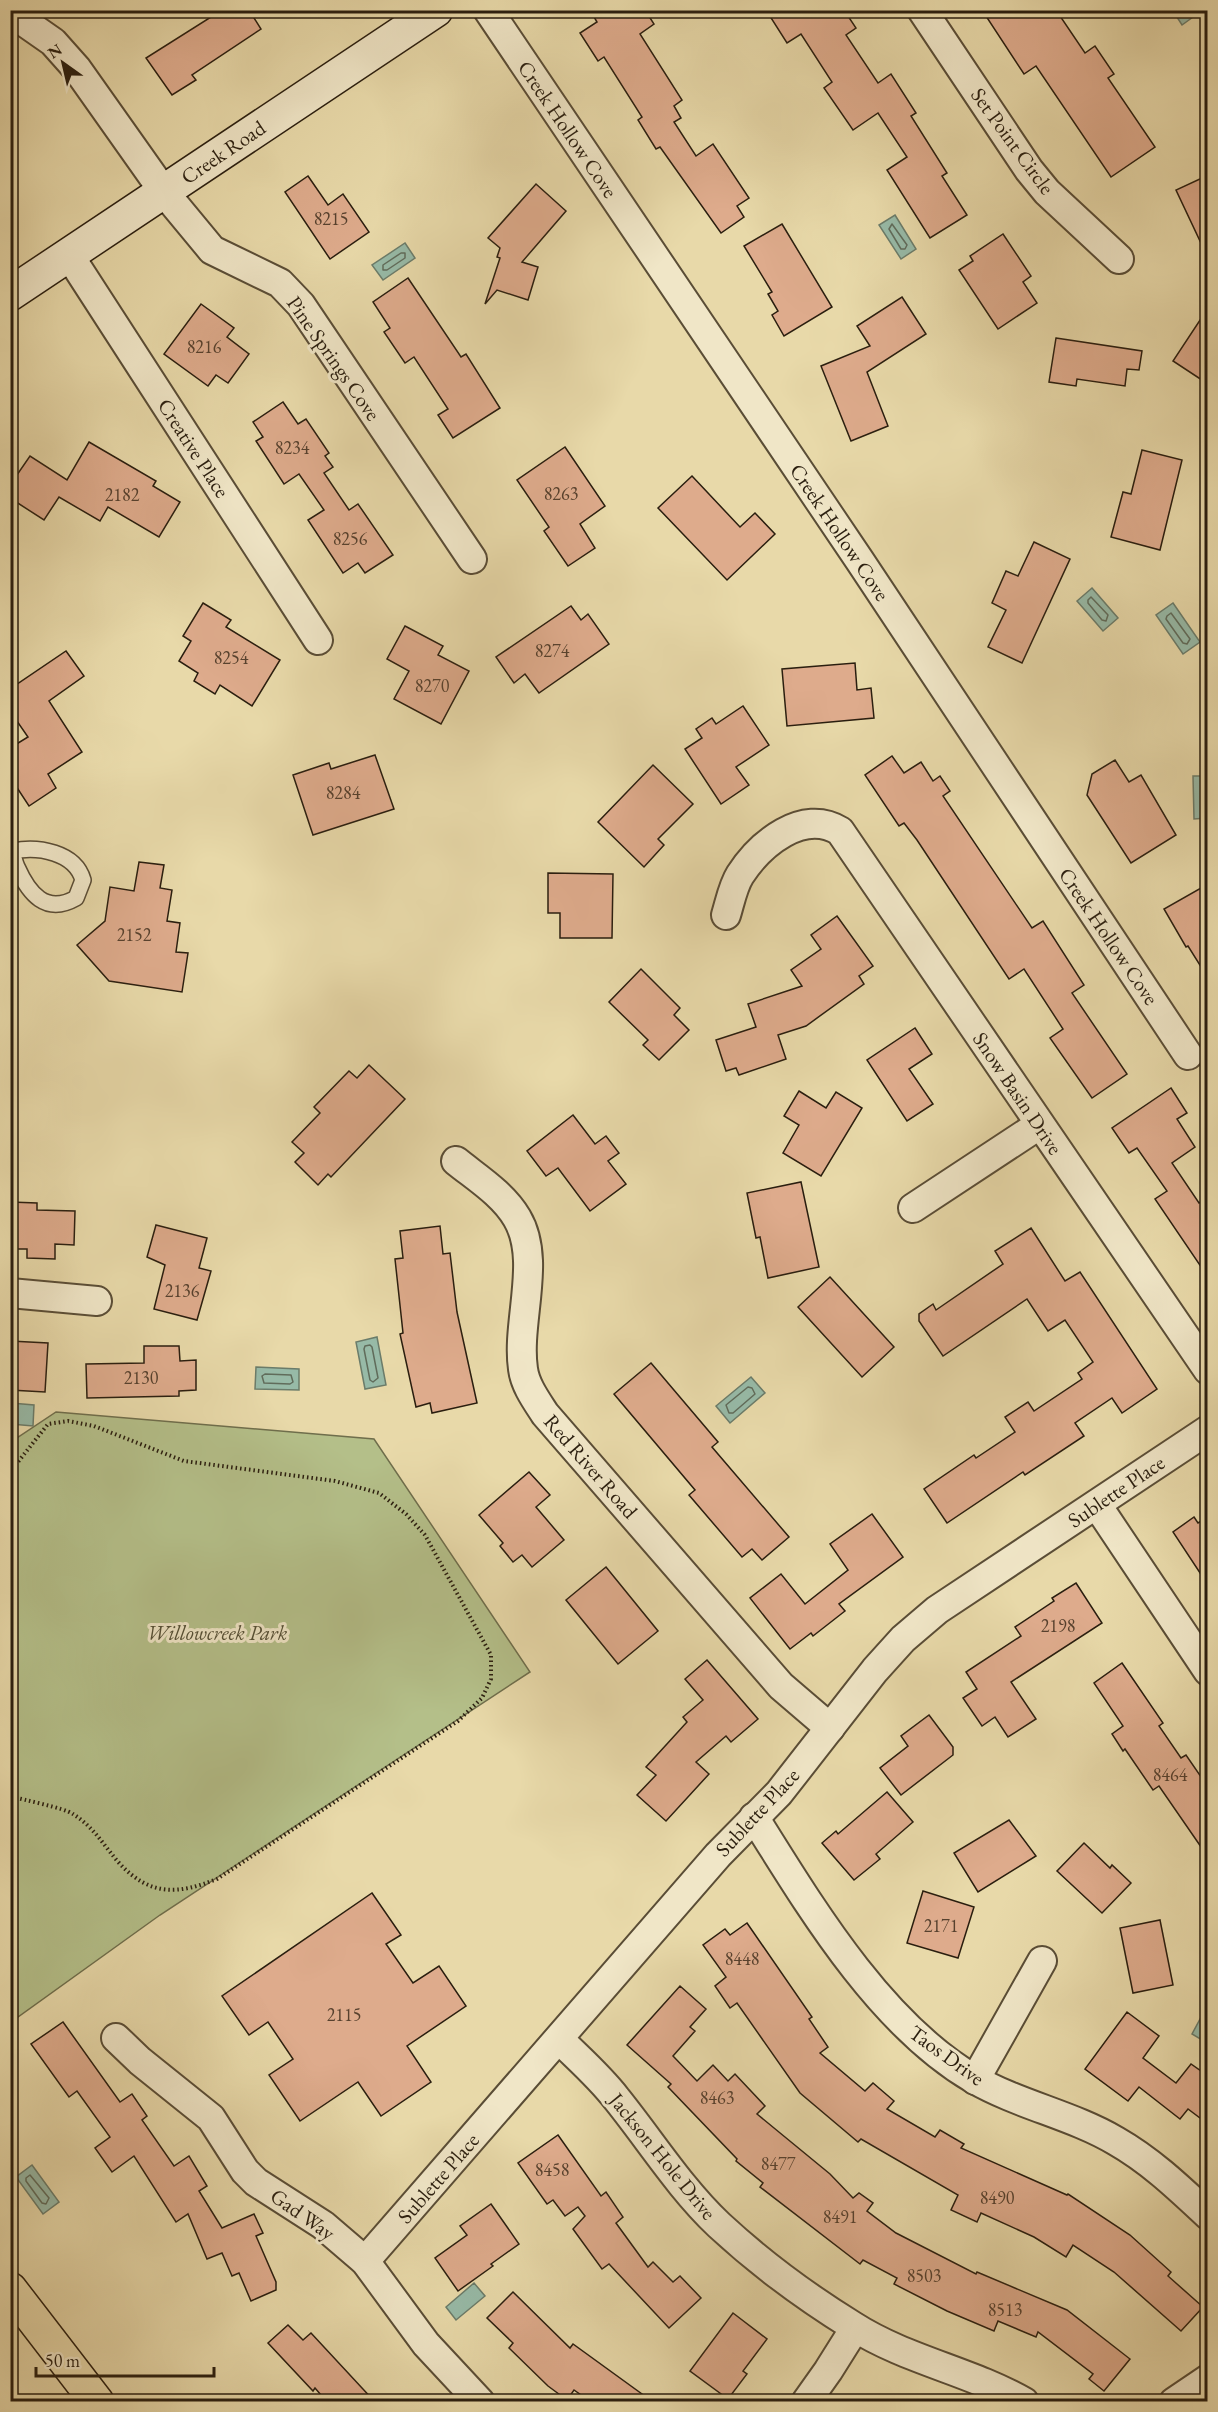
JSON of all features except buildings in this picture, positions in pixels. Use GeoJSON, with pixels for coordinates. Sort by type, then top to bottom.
{"type":"FeatureCollection","features":[{"type":"Feature","properties":{"kind":"main road"},"geometry":{"type":"LineString","coordinates":[[10,2289],[97,2402]]}},
{"type":"Feature","properties":{"kind":"street","name":"Creek Road"},"geometry":{"type":"LineString","coordinates":[[10,294],[436,10]]}},
{"type":"Feature","properties":{"kind":"street","name":"Creek Hollow Cove"},"geometry":{"type":"LineString","coordinates":[[488,10],[853,551],[1188,1055]]}},
{"type":"Feature","properties":{"kind":"street","name":"Set Point Circle"},"geometry":{"type":"LineString","coordinates":[[922,10],[1029,170],[1047,192],[1119,259]]}},
{"type":"Feature","properties":{"kind":"street","name":"Pine Springs Cove"},"geometry":{"type":"LineString","coordinates":[[10,12],[53,42],[71,62],[164,192],[212,250],[280,283],[301,305],[472,559]]}},
{"type":"Feature","properties":{"kind":"street","name":"Creative Place"},"geometry":{"type":"LineString","coordinates":[[69,255],[318,640]]}},
{"type":"Feature","properties":{"kind":"street","name":"Snow Basin Drive"},"geometry":{"type":"LineString","coordinates":[[726,915],[739,877],[764,847],[790,830],[807,823],[824,823],[840,831],[1208,1370]]}},
{"type":"Feature","properties":{"kind":"street"},"geometry":{"type":"LineString","coordinates":[[914,1208],[1039,1125]]}},
{"type":"Feature","properties":{"kind":"street","name":"Red River Road"},"geometry":{"type":"LineString","coordinates":[[456,1161],[493,1190],[517,1218],[524,1237],[528,1258],[521,1347],[523,1371],[533,1396],[545,1414],[781,1686],[830,1728]]}},
{"type":"Feature","properties":{"kind":"street"},"geometry":{"type":"LineString","coordinates":[[10,1293],[97,1301]]}},
{"type":"Feature","properties":{"kind":"street","name":"Sublette Place"},"geometry":{"type":"LineString","coordinates":[[366,2261],[718,1855],[779,1793],[875,1670],[903,1639],[937,1610],[1208,1430]]}},
{"type":"Feature","properties":{"kind":"street"},"geometry":{"type":"LineString","coordinates":[[1097,1505],[1208,1671]]}},
{"type":"Feature","properties":{"kind":"street","name":"Taos Drive"},"geometry":{"type":"LineString","coordinates":[[754,1818],[840,1947],[870,1987],[899,2020],[934,2051],[975,2080],[1116,2140],[1162,2172],[1208,2215]]}},
{"type":"Feature","properties":{"kind":"street"},"geometry":{"type":"LineString","coordinates":[[975,2080],[1042,1961]]}},
{"type":"Feature","properties":{"kind":"street","name":"Gad Way"},"geometry":{"type":"LineString","coordinates":[[116,2038],[140,2061],[211,2118],[245,2171],[256,2182],[323,2225],[366,2261],[426,2344],[480,2402]]}},
{"type":"Feature","properties":{"kind":"street","name":"Jackson Hole Drive"},"geometry":{"type":"LineString","coordinates":[[559,2039],[615,2095],[657,2155],[719,2224],[775,2272],[855,2328],[920,2359],[1005,2391],[1024,2402]]}},
{"type":"Feature","properties":{"kind":"street"},"geometry":{"type":"LineString","coordinates":[[806,2402],[855,2328]]}},
{"type":"Feature","properties":{"kind":"street"},"geometry":{"type":"LineString","coordinates":[[1174,2402],[1208,2379]]}},
{"type":"Feature","properties":{"kind":"lane"},"geometry":{"type":"LineString","coordinates":[[12,850],[59,854],[68,859],[76,866],[83,880],[76,898],[60,905],[41,900],[22,877],[12,850]]}},
{"type":"Feature","properties":{"kind":"path"},"geometry":{"type":"LineString","coordinates":[[10,1472],[48,1424],[68,1421],[94,1426],[184,1461],[335,1481],[379,1493],[406,1514],[425,1535],[491,1655],[491,1679],[482,1698],[458,1721],[217,1879],[194,1889],[167,1892],[138,1880],[121,1865],[92,1827],[70,1812],[10,1796]]}},
{"type":"Feature","properties":{"kind":"green space","name":"Willowcreek Park"},"geometry":{"type":"Polygon","coordinates":[[[56,1412],[374,1439],[530,1672],[160,1915],[11,2022],[11,1442],[56,1412]]]}},
{"type":"Feature","properties":{"kind":"water"},"geometry":{"type":"Polygon","coordinates":[[[1173,11],[1199,11],[1200,12],[1182,25],[1173,11]]]}},
{"type":"Feature","properties":{"kind":"water"},"geometry":{"type":"Polygon","coordinates":[[[895,215],[916,249],[901,259],[879,225],[895,215]]]}},
{"type":"Feature","properties":{"kind":"water"},"geometry":{"type":"Polygon","coordinates":[[[405,243],[415,258],[383,280],[372,265],[405,243]]]}},
{"type":"Feature","properties":{"kind":"water"},"geometry":{"type":"Polygon","coordinates":[[[1092,588],[1118,618],[1103,631],[1077,601],[1092,588]]]}},
{"type":"Feature","properties":{"kind":"water"},"geometry":{"type":"Polygon","coordinates":[[[1173,603],[1200,642],[1183,654],[1156,615],[1173,603]]]}},
{"type":"Feature","properties":{"kind":"water"},"geometry":{"type":"Polygon","coordinates":[[[1193,776],[1207,776],[1207,818],[1194,819],[1193,776]]]}},
{"type":"Feature","properties":{"kind":"water"},"geometry":{"type":"Polygon","coordinates":[[[377,1337],[386,1385],[365,1389],[356,1342],[377,1337]]]}},
{"type":"Feature","properties":{"kind":"water"},"geometry":{"type":"Polygon","coordinates":[[[256,1367],[299,1369],[299,1390],[255,1389],[256,1367]]]}},
{"type":"Feature","properties":{"kind":"water"},"geometry":{"type":"Polygon","coordinates":[[[751,1377],[765,1393],[730,1423],[716,1406],[751,1377]]]}},
{"type":"Feature","properties":{"kind":"water"},"geometry":{"type":"Polygon","coordinates":[[[11,1403],[34,1405],[33,1426],[11,1424],[11,1403]]]}},
{"type":"Feature","properties":{"kind":"water"},"geometry":{"type":"Polygon","coordinates":[[[1207,2006],[1207,2043],[1192,2034],[1207,2006]]]}},
{"type":"Feature","properties":{"kind":"water"},"geometry":{"type":"Polygon","coordinates":[[[32,2165],[59,2202],[43,2214],[16,2177],[32,2165]]]}},
{"type":"Feature","properties":{"kind":"water"},"geometry":{"type":"Polygon","coordinates":[[[474,2283],[485,2296],[456,2320],[446,2307],[474,2283]]]}}]}
